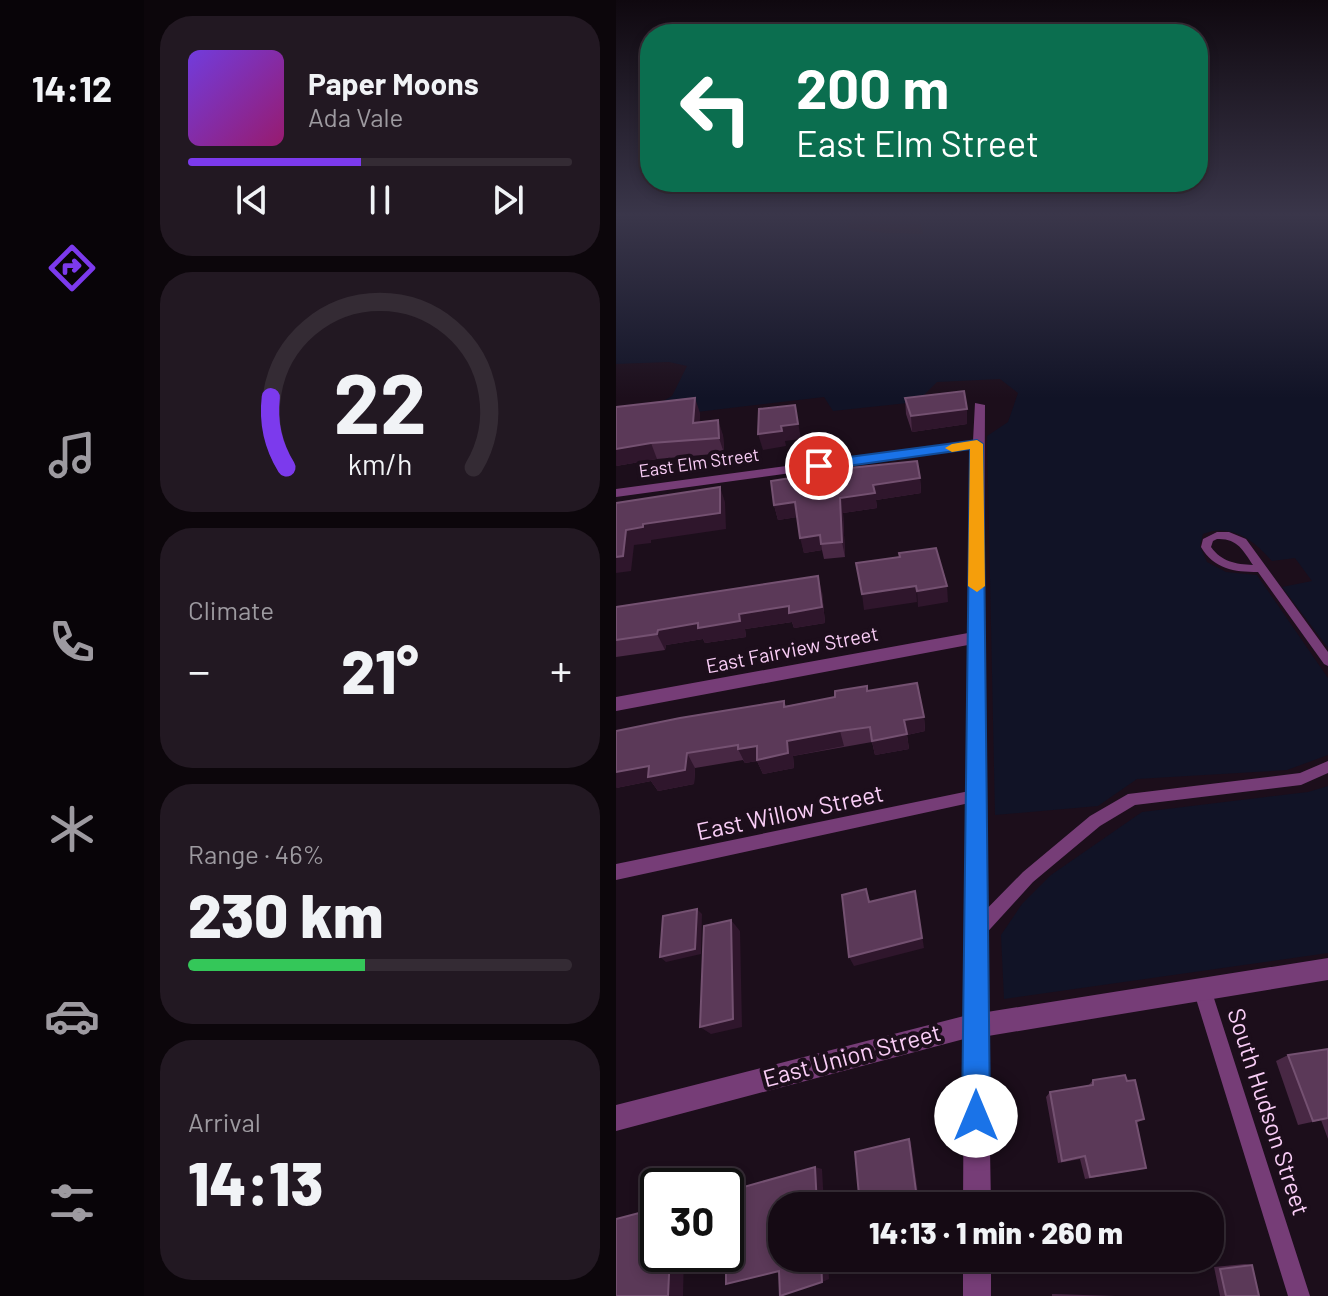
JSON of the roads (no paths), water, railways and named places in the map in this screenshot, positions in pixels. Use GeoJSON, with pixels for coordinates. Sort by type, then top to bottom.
{"type":"FeatureCollection","features":[{"type":"Feature","properties":{"kind":"street"},"geometry":{"type":"LineString","coordinates":[[977,1192],[974,796],[979,405]]}},
{"type":"Feature","properties":{"kind":"street","name":"East Elm Street"},"geometry":{"type":"LineString","coordinates":[[616,493],[977,444]]}},
{"type":"Feature","properties":{"kind":"street","name":"East Fairview Street"},"geometry":{"type":"LineString","coordinates":[[616,704],[977,637]]}},
{"type":"Feature","properties":{"kind":"street","name":"East Union Street"},"geometry":{"type":"LineString","coordinates":[[616,1118],[975,1026],[1328,969]]}},
{"type":"Feature","properties":{"kind":"street"},"geometry":{"type":"LineString","coordinates":[[977,1272],[977,1296]]}},
{"type":"Feature","properties":{"kind":"lane"},"geometry":{"type":"LineString","coordinates":[[1261,568],[1239,568],[1219,562],[1206,547],[1208,539],[1215,534],[1230,535],[1242,541],[1328,661]]}},
{"type":"Feature","properties":{"kind":"lane"},"geometry":{"type":"LineString","coordinates":[[975,933],[1028,877],[1095,821],[1133,799],[1301,779],[1328,767]]}},
{"type":"Feature","properties":{"kind":"lane","name":"East Willow Street"},"geometry":{"type":"LineString","coordinates":[[616,872],[974,796]]}},
{"type":"Feature","properties":{"kind":"lane","name":"South Hudson Street"},"geometry":{"type":"LineString","coordinates":[[1202,989],[1299,1296]]}}]}
